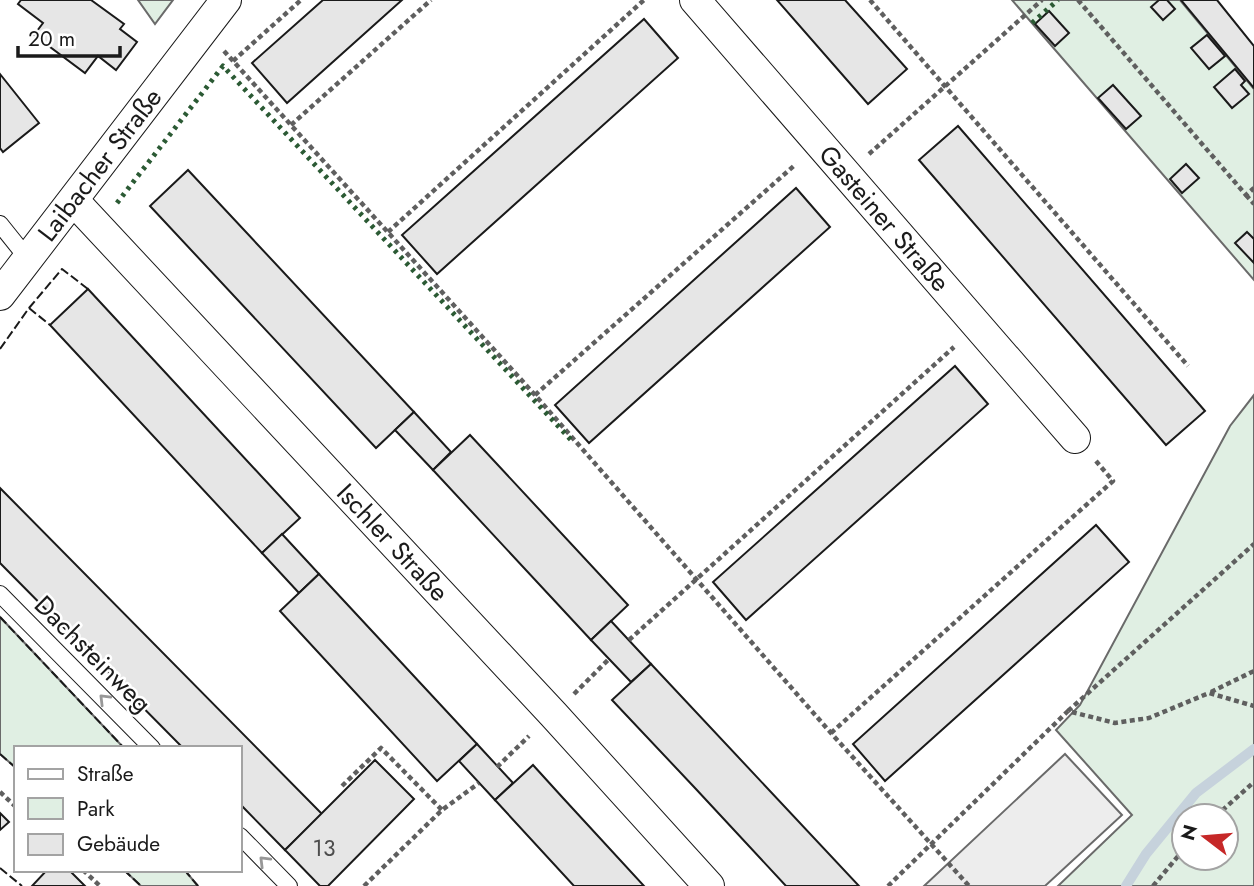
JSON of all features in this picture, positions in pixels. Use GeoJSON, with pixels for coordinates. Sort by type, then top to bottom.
{"type":"FeatureCollection","features":[{"type":"Feature","properties":{"kind":"street","name":"Laibacher Straße"},"geometry":{"type":"LineString","coordinates":[[0,295],[226,0]]}},
{"type":"Feature","properties":{"kind":"street","name":"Gasteiner Straße"},"geometry":{"type":"LineString","coordinates":[[695,0],[1075,438]]}},
{"type":"Feature","properties":{"kind":"street","name":"Ischler Straße"},"geometry":{"type":"LineString","coordinates":[[74,201],[709,886]]}},
{"type":"Feature","properties":{"kind":"lane"},"geometry":{"type":"LineString","coordinates":[[0,224],[28,259]]}},
{"type":"Feature","properties":{"kind":"lane","name":"Dachsteinweg"},"geometry":{"type":"LineString","coordinates":[[0,594],[150,746]]}},
{"type":"Feature","properties":{"kind":"lane"},"geometry":{"type":"LineString","coordinates":[[242,838],[289,886]]}},
{"type":"Feature","properties":{"kind":"path"},"geometry":{"type":"LineString","coordinates":[[233,61],[301,0]]}},
{"type":"Feature","properties":{"kind":"path"},"geometry":{"type":"LineString","coordinates":[[291,125],[431,0]]}},
{"type":"Feature","properties":{"kind":"path"},"geometry":{"type":"LineString","coordinates":[[387,232],[644,0]]}},
{"type":"Feature","properties":{"kind":"path"},"geometry":{"type":"LineString","coordinates":[[870,0],[1188,366]]}},
{"type":"Feature","properties":{"kind":"path"},"geometry":{"type":"LineString","coordinates":[[848,174],[1042,0]]}},
{"type":"Feature","properties":{"kind":"path"},"geometry":{"type":"LineString","coordinates":[[1077,0],[1254,204]]}},
{"type":"Feature","properties":{"kind":"path"},"geometry":{"type":"LineString","coordinates":[[204,30],[535,396],[969,886]]}},
{"type":"Feature","properties":{"kind":"path"},"geometry":{"type":"LineString","coordinates":[[535,396],[820,143]]}},
{"type":"Feature","properties":{"kind":"path"},"geometry":{"type":"LineString","coordinates":[[1246,195],[1254,188]]}},
{"type":"Feature","properties":{"kind":"path"},"geometry":{"type":"LineString","coordinates":[[629,640],[978,326]]}},
{"type":"Feature","properties":{"kind":"path"},"geometry":{"type":"LineString","coordinates":[[831,733],[1113,481],[1075,438]]}},
{"type":"Feature","properties":{"kind":"path"},"geometry":{"type":"LineString","coordinates":[[888,886],[1068,711],[1254,544]]}},
{"type":"Feature","properties":{"kind":"path"},"geometry":{"type":"LineString","coordinates":[[497,767],[609,659]]}},
{"type":"Feature","properties":{"kind":"path"},"geometry":{"type":"LineString","coordinates":[[1068,711],[1115,723],[1149,718],[1254,671]]}},
{"type":"Feature","properties":{"kind":"path"},"geometry":{"type":"LineString","coordinates":[[1209,693],[1254,706]]}},
{"type":"Feature","properties":{"kind":"path"},"geometry":{"type":"LineString","coordinates":[[342,786],[381,748],[442,810]]}},
{"type":"Feature","properties":{"kind":"path"},"geometry":{"type":"LineString","coordinates":[[1232,802],[1254,782]]}},
{"type":"Feature","properties":{"kind":"path"},"geometry":{"type":"LineString","coordinates":[[364,886],[442,810],[479,783]]}},
{"type":"Feature","properties":{"kind":"path"},"geometry":{"type":"LineString","coordinates":[[0,792],[14,805]]}},
{"type":"Feature","properties":{"kind":"path"},"geometry":{"type":"LineString","coordinates":[[1153,886],[1170,866]]}},
{"type":"Feature","properties":{"kind":"path"},"geometry":{"type":"LineString","coordinates":[[85,872],[100,886]]}},
{"type":"Feature","properties":{"kind":"green space"},"geometry":{"type":"Polygon","coordinates":[[[138,0],[173,0],[155,24],[138,0]]]}},
{"type":"Feature","properties":{"kind":"green space"},"geometry":{"type":"Polygon","coordinates":[[[1012,0],[1180,0],[1254,89],[1254,280],[1012,0]]]}},
{"type":"Feature","properties":{"kind":"green space"},"geometry":{"type":"Polygon","coordinates":[[[1254,395],[1254,886],[1058,886],[1132,815],[1056,730],[1080,705],[1230,426],[1254,395]]]}},
{"type":"Feature","properties":{"kind":"green space"},"geometry":{"type":"Polygon","coordinates":[[[0,617],[122,746],[14,746],[14,766],[0,754],[0,617]]]}},
{"type":"Feature","properties":{"kind":"green space"},"geometry":{"type":"Polygon","coordinates":[[[126,872],[188,872],[198,886],[141,886],[126,872]]]}},
{"type":"Feature","properties":{"kind":"shaded area"},"geometry":{"type":"Polygon","coordinates":[[[1065,754],[1122,815],[1045,886],[924,886],[1065,754]]]}},
{"type":"Feature","properties":{"kind":"building"},"geometry":{"type":"Polygon","coordinates":[[[21,0],[91,0],[124,24],[120,29],[137,42],[116,70],[98,56],[85,73],[34,35],[43,23],[18,4],[21,0]]]}},
{"type":"Feature","properties":{"kind":"building"},"geometry":{"type":"Polygon","coordinates":[[[323,0],[402,0],[287,103],[252,63],[323,0]]]}},
{"type":"Feature","properties":{"kind":"building"},"geometry":{"type":"Polygon","coordinates":[[[777,0],[845,0],[907,69],[868,104],[777,0]]]}},
{"type":"Feature","properties":{"kind":"building"},"geometry":{"type":"Polygon","coordinates":[[[1159,0],[1167,0],[1175,9],[1163,20],[1151,7],[1159,0]]]}},
{"type":"Feature","properties":{"kind":"building"},"geometry":{"type":"Polygon","coordinates":[[[1181,0],[1217,0],[1254,46],[1254,88],[1181,0]]]}},
{"type":"Feature","properties":{"kind":"building"},"geometry":{"type":"Polygon","coordinates":[[[1049,11],[1069,33],[1055,46],[1035,24],[1049,11]]]}},
{"type":"Feature","properties":{"kind":"building"},"geometry":{"type":"Polygon","coordinates":[[[644,19],[678,58],[437,274],[402,235],[644,19]]]}},
{"type":"Feature","properties":{"kind":"building"},"geometry":{"type":"Polygon","coordinates":[[[1207,35],[1225,56],[1209,69],[1191,48],[1207,35]]]}},
{"type":"Feature","properties":{"kind":"building"},"geometry":{"type":"Polygon","coordinates":[[[1235,69],[1245,81],[1241,85],[1249,94],[1232,108],[1214,87],[1235,69]]]}},
{"type":"Feature","properties":{"kind":"building"},"geometry":{"type":"Polygon","coordinates":[[[0,74],[39,123],[3,152],[0,148],[0,74]]]}},
{"type":"Feature","properties":{"kind":"building"},"geometry":{"type":"Polygon","coordinates":[[[1113,85],[1141,116],[1126,129],[1098,98],[1113,85]]]}},
{"type":"Feature","properties":{"kind":"building"},"geometry":{"type":"Polygon","coordinates":[[[958,126],[1205,411],[1166,445],[919,160],[958,126]]]}},
{"type":"Feature","properties":{"kind":"building"},"geometry":{"type":"Polygon","coordinates":[[[1186,164],[1199,178],[1182,193],[1170,179],[1186,164]]]}},
{"type":"Feature","properties":{"kind":"building"},"geometry":{"type":"Polygon","coordinates":[[[188,170],[414,412],[376,448],[150,206],[188,170]]]}},
{"type":"Feature","properties":{"kind":"building"},"geometry":{"type":"Polygon","coordinates":[[[796,188],[830,227],[589,443],[555,405],[796,188]]]}},
{"type":"Feature","properties":{"kind":"building"},"geometry":{"type":"Polygon","coordinates":[[[1247,232],[1254,239],[1254,263],[1235,243],[1247,232]]]}},
{"type":"Feature","properties":{"kind":"building"},"geometry":{"type":"Polygon","coordinates":[[[88,289],[300,518],[262,553],[50,325],[88,289]]]}},
{"type":"Feature","properties":{"kind":"building"},"geometry":{"type":"Polygon","coordinates":[[[955,366],[988,404],[746,620],[713,582],[955,366]]]}},
{"type":"Feature","properties":{"kind":"building"},"geometry":{"type":"Polygon","coordinates":[[[414,412],[451,452],[433,470],[395,430],[414,412]]]}},
{"type":"Feature","properties":{"kind":"building"},"geometry":{"type":"Polygon","coordinates":[[[470,435],[628,605],[591,640],[433,470],[470,435]]]}},
{"type":"Feature","properties":{"kind":"building"},"geometry":{"type":"Polygon","coordinates":[[[0,488],[322,814],[285,850],[242,806],[242,746],[181,746],[0,563],[0,488]]]}},
{"type":"Feature","properties":{"kind":"building"},"geometry":{"type":"Polygon","coordinates":[[[1096,525],[1129,562],[885,781],[853,744],[1096,525]]]}},
{"type":"Feature","properties":{"kind":"building"},"geometry":{"type":"Polygon","coordinates":[[[282,534],[319,574],[299,593],[262,553],[282,534]]]}},
{"type":"Feature","properties":{"kind":"building"},"geometry":{"type":"Polygon","coordinates":[[[319,574],[477,744],[437,781],[280,611],[319,574]]]}},
{"type":"Feature","properties":{"kind":"building"},"geometry":{"type":"Polygon","coordinates":[[[611,621],[651,664],[631,682],[591,640],[611,621]]]}},
{"type":"Feature","properties":{"kind":"building"},"geometry":{"type":"Polygon","coordinates":[[[651,664],[859,886],[786,886],[612,700],[651,664]]]}},
{"type":"Feature","properties":{"kind":"building"},"geometry":{"type":"Polygon","coordinates":[[[477,744],[513,783],[495,800],[459,761],[477,744]]]}},
{"type":"Feature","properties":{"kind":"building"},"geometry":{"type":"Polygon","coordinates":[[[375,760],[414,799],[328,886],[320,886],[285,850],[375,760]]]}},
{"type":"Feature","properties":{"kind":"building"},"geometry":{"type":"Polygon","coordinates":[[[533,765],[644,886],[574,886],[495,800],[533,765]]]}},
{"type":"Feature","properties":{"kind":"building"},"geometry":{"type":"Polygon","coordinates":[[[0,813],[9,822],[0,830],[0,813]]]}},
{"type":"Feature","properties":{"kind":"building"},"geometry":{"type":"Polygon","coordinates":[[[45,872],[71,872],[85,886],[32,886],[45,872]]]}},
{"type":"Feature","properties":{"kind":"waterway"},"geometry":{"type":"LineString","coordinates":[[1126,886],[1146,854],[1196,793],[1254,749]]}},
{"type":"Feature","properties":{"kind":"hedge"},"geometry":{"type":"LineString","coordinates":[[1032,23],[1058,0]]}},
{"type":"Feature","properties":{"kind":"hedge"},"geometry":{"type":"LineString","coordinates":[[117,203],[223,66],[573,442]]}},
{"type":"Feature","properties":{"kind":"fence"},"geometry":{"type":"LineString","coordinates":[[0,349],[29,308],[62,269],[88,289]]}},
{"type":"Feature","properties":{"kind":"fence"},"geometry":{"type":"LineString","coordinates":[[29,308],[50,325]]}},
{"type":"Feature","properties":{"kind":"fence"},"geometry":{"type":"LineString","coordinates":[[0,617],[122,746]]}},
{"type":"Feature","properties":{"kind":"fence"},"geometry":{"type":"LineString","coordinates":[[0,754],[14,766]]}},
{"type":"Feature","properties":{"kind":"fence"},"geometry":{"type":"LineString","coordinates":[[0,868],[22,886]]}},
{"type":"Feature","properties":{"kind":"fence"},"geometry":{"type":"LineString","coordinates":[[126,872],[141,886]]}},
{"type":"Feature","properties":{"kind":"fence"},"geometry":{"type":"LineString","coordinates":[[188,872],[198,886]]}}]}
